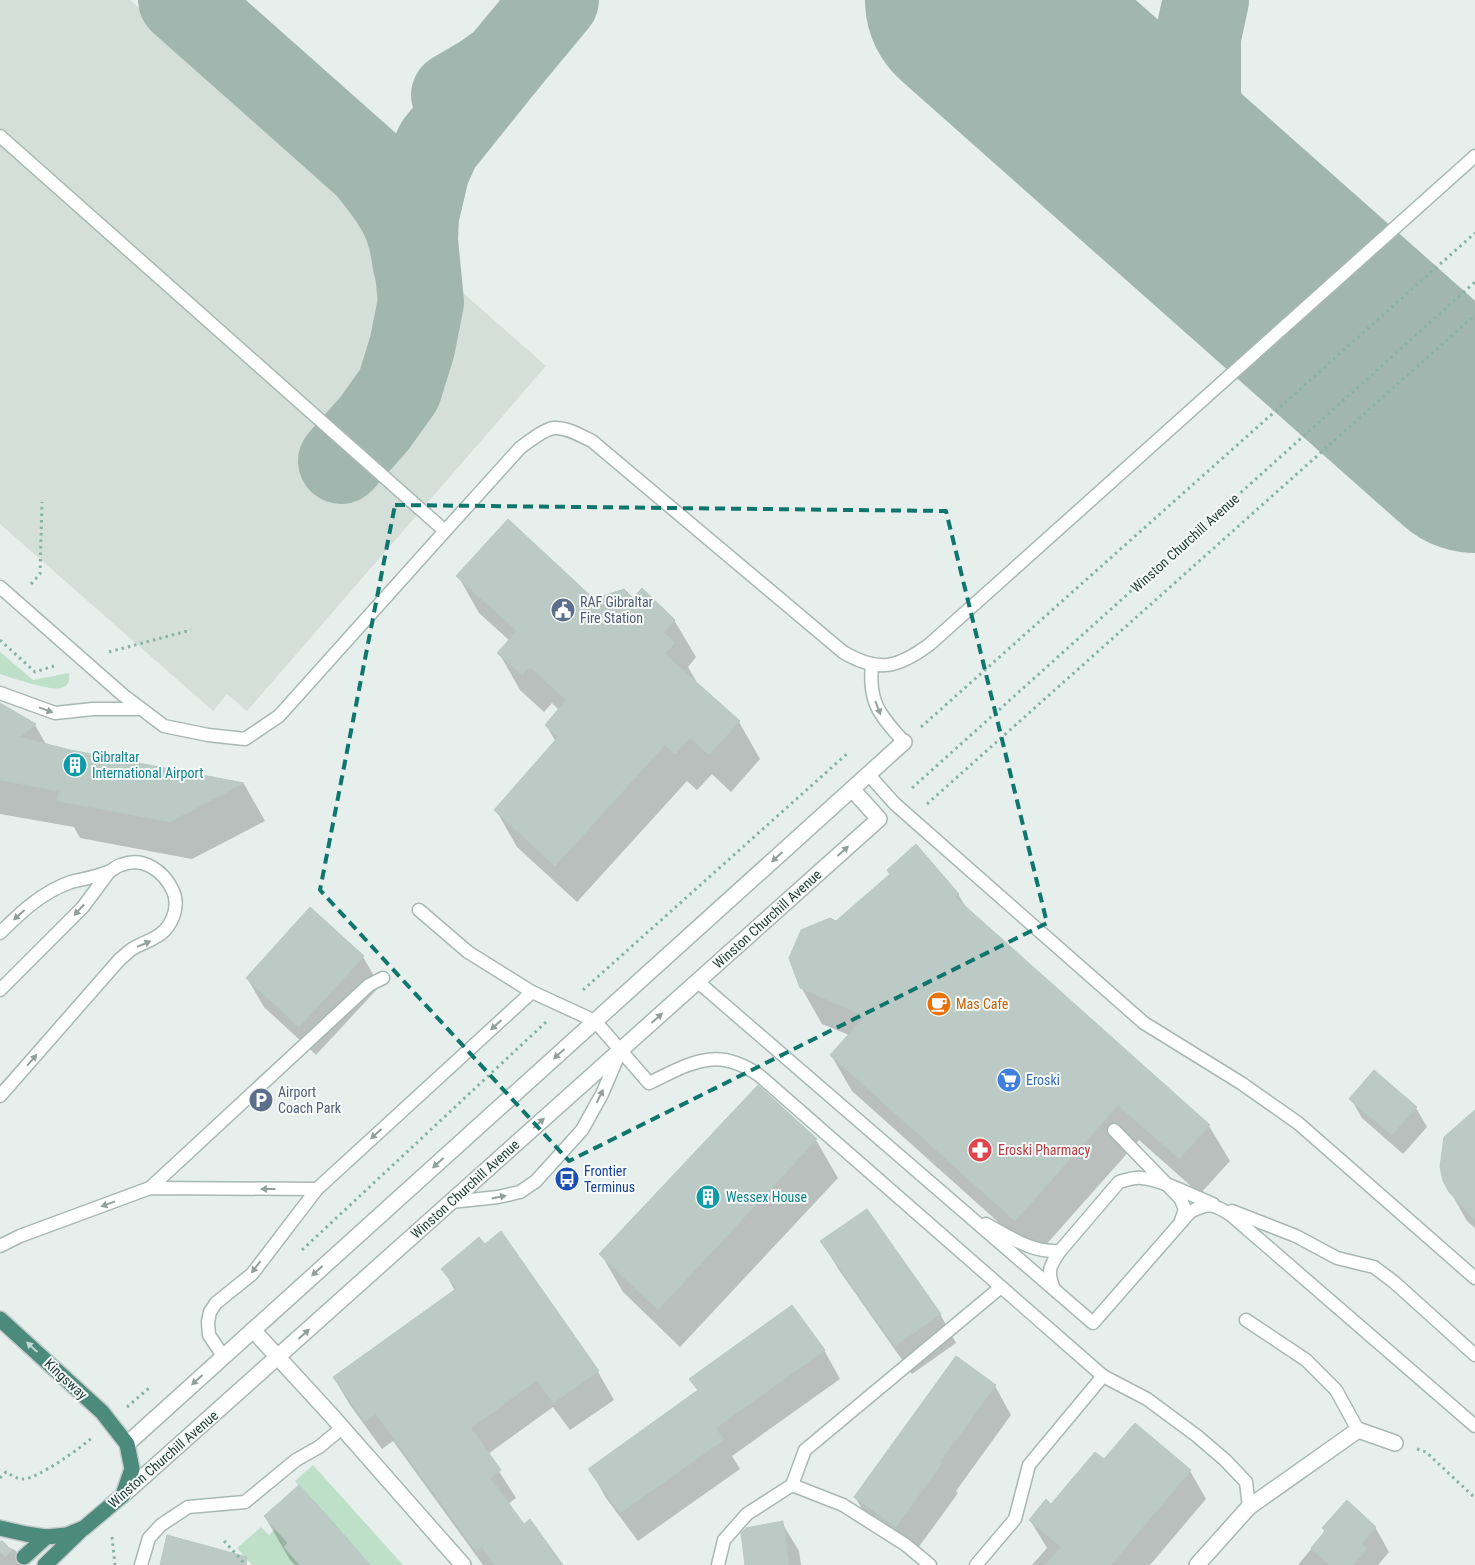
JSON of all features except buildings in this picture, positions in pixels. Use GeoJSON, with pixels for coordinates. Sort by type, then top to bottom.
{"type":"FeatureCollection","features":[{"type":"Feature","properties":{"kind":"highway","name":"Kingsway"},"geometry":{"type":"LineString","coordinates":[[0,1319],[90,1401],[127,1444]]}},
{"type":"Feature","properties":{"kind":"highway"},"geometry":{"type":"LineString","coordinates":[[123,1495],[132,1469],[127,1444]]}},
{"type":"Feature","properties":{"kind":"highway","name":"Winston Churchill Avenue"},"geometry":{"type":"LineString","coordinates":[[5,1535],[46,1537],[67,1535],[84,1528],[123,1495]]}},
{"type":"Feature","properties":{"kind":"highway"},"geometry":{"type":"LineString","coordinates":[[44,1565],[84,1528]]}},
{"type":"Feature","properties":{"kind":"highway"},"geometry":{"type":"LineString","coordinates":[[24,1557],[46,1537]]}},
{"type":"Feature","properties":{"kind":"street"},"geometry":{"type":"LineString","coordinates":[[127,1444],[904,742]]}},
{"type":"Feature","properties":{"kind":"street","name":"Winston Churchill Avenue"},"geometry":{"type":"LineString","coordinates":[[123,1495],[879,818],[852,789]]}},
{"type":"Feature","properties":{"kind":"street"},"geometry":{"type":"LineString","coordinates":[[253,1330],[463,1565]]}},
{"type":"Feature","properties":{"kind":"street"},"geometry":{"type":"LineString","coordinates":[[1197,1565],[1249,1508],[1358,1430],[1395,1443]]}},
{"type":"Feature","properties":{"kind":"lane"},"geometry":{"type":"LineString","coordinates":[[0,136],[445,531]]}},
{"type":"Feature","properties":{"kind":"lane"},"geometry":{"type":"LineString","coordinates":[[0,587],[123,695],[164,726],[208,735],[245,739],[279,716],[520,448],[534,437],[554,428],[571,431],[592,441],[842,652],[872,665],[901,662],[917,654],[930,644],[1475,156]]}},
{"type":"Feature","properties":{"kind":"lane"},"geometry":{"type":"LineString","coordinates":[[872,665],[871,681],[876,706],[882,718],[904,742]]}},
{"type":"Feature","properties":{"kind":"lane"},"geometry":{"type":"LineString","coordinates":[[0,693],[55,713],[93,709],[140,708]]}},
{"type":"Feature","properties":{"kind":"lane"},"geometry":{"type":"LineString","coordinates":[[868,774],[895,804],[1144,1023],[1241,1083],[1298,1123],[1475,1278]]}},
{"type":"Feature","properties":{"kind":"lane"},"geometry":{"type":"LineString","coordinates":[[0,933],[33,902],[50,890],[109,872],[120,865],[134,862],[144,863],[157,870],[168,880],[175,895],[176,908],[172,921],[164,932],[151,941],[133,948],[120,959],[0,1096]]}},
{"type":"Feature","properties":{"kind":"lane"},"geometry":{"type":"LineString","coordinates":[[0,990],[83,906],[109,872]]}},
{"type":"Feature","properties":{"kind":"lane"},"geometry":{"type":"LineString","coordinates":[[419,910],[468,952],[532,992],[595,1021],[649,1083],[690,1063],[704,1059],[719,1059],[748,1067],[1103,1376],[1147,1399],[1197,1436],[1225,1460],[1246,1482],[1249,1508]]}},
{"type":"Feature","properties":{"kind":"lane"},"geometry":{"type":"LineString","coordinates":[[150,1188],[368,985],[383,978]]}},
{"type":"Feature","properties":{"kind":"lane"},"geometry":{"type":"LineString","coordinates":[[697,981],[1092,1323],[1190,1212],[1202,1206],[1217,1206],[1231,1215],[1475,1426]]}},
{"type":"Feature","properties":{"kind":"lane"},"geometry":{"type":"LineString","coordinates":[[223,1356],[209,1336],[208,1322],[210,1312],[216,1304],[252,1274],[317,1189],[532,992]]}},
{"type":"Feature","properties":{"kind":"lane"},"geometry":{"type":"LineString","coordinates":[[451,1202],[498,1198],[520,1192],[536,1181],[582,1130],[602,1094],[620,1050]]}},
{"type":"Feature","properties":{"kind":"lane"},"geometry":{"type":"LineString","coordinates":[[1114,1130],[1180,1198],[1185,1209],[1181,1223]]}},
{"type":"Feature","properties":{"kind":"lane"},"geometry":{"type":"LineString","coordinates":[[1054,1290],[1049,1274],[1051,1264],[1060,1251],[1119,1182],[1141,1177],[1170,1186],[1296,1236],[1338,1258],[1374,1267],[1394,1282],[1475,1356]]}},
{"type":"Feature","properties":{"kind":"lane"},"geometry":{"type":"LineString","coordinates":[[0,1246],[20,1236],[150,1188],[317,1189]]}},
{"type":"Feature","properties":{"kind":"lane"},"geometry":{"type":"LineString","coordinates":[[965,1212],[1022,1244],[1047,1252],[1060,1251]]}},
{"type":"Feature","properties":{"kind":"lane"},"geometry":{"type":"LineString","coordinates":[[718,1565],[724,1540],[747,1514],[792,1485],[805,1450],[1001,1287]]}},
{"type":"Feature","properties":{"kind":"lane"},"geometry":{"type":"LineString","coordinates":[[1246,1320],[1306,1360],[1336,1390],[1358,1430]]}},
{"type":"Feature","properties":{"kind":"lane"},"geometry":{"type":"LineString","coordinates":[[976,1565],[1015,1519],[1029,1465],[1103,1376]]}},
{"type":"Feature","properties":{"kind":"lane"},"geometry":{"type":"LineString","coordinates":[[141,1565],[149,1538],[168,1520],[188,1507],[245,1502],[296,1460],[319,1447],[342,1428]]}},
{"type":"Feature","properties":{"kind":"lane"},"geometry":{"type":"LineString","coordinates":[[792,1485],[843,1505],[906,1545],[930,1565]]}},
{"type":"Feature","properties":{"kind":"path"},"geometry":{"type":"LineString","coordinates":[[924,724],[1475,233]]}},
{"type":"Feature","properties":{"kind":"path","name":"Winston Churchill Avenue"},"geometry":{"type":"LineString","coordinates":[[895,804],[1475,282]]}},
{"type":"Feature","properties":{"kind":"path"},"geometry":{"type":"LineString","coordinates":[[16,601],[40,574],[42,502]]}},
{"type":"Feature","properties":{"kind":"path"},"geometry":{"type":"LineString","coordinates":[[296,1255],[565,1007],[849,752]]}},
{"type":"Feature","properties":{"kind":"path"},"geometry":{"type":"LineString","coordinates":[[0,1478],[6,1472],[24,1480],[73,1453],[152,1385]]}},
{"type":"Feature","properties":{"kind":"path"},"geometry":{"type":"LineString","coordinates":[[1395,1443],[1426,1452],[1475,1498]]}},
{"type":"Feature","properties":{"kind":"path"},"geometry":{"type":"LineString","coordinates":[[111,1533],[115,1565]]}},
{"type":"Feature","properties":{"kind":"path"},"geometry":{"type":"LineString","coordinates":[[224,1541],[246,1565]]}},
{"type":"Feature","properties":{"kind":"highlighted area"},"geometry":{"type":"Polygon","coordinates":[[[395,505],[946,511],[1047,923],[569,1161],[320,890],[395,505]]]}},
{"type":"Feature","properties":{"kind":"shaded area"},"geometry":{"type":"Polygon","coordinates":[[[0,0],[130,0],[546,366],[247,711],[227,694],[213,711],[0,524],[0,0]]]}},
{"type":"Feature","properties":{"kind":"green space"},"geometry":{"type":"Polygon","coordinates":[[[0,652],[33,680],[69,673],[68,682],[66,686],[61,688],[49,688],[0,674],[0,652]]]}},
{"type":"Feature","properties":{"kind":"green space"},"geometry":{"type":"Polygon","coordinates":[[[313,1465],[403,1565],[370,1565],[295,1481],[313,1465]]]}},
{"type":"Feature","properties":{"kind":"green space"},"geometry":{"type":"Polygon","coordinates":[[[261,1527],[269,1535],[275,1529],[288,1544],[300,1565],[252,1565],[237,1548],[261,1527]]]}},
{"type":"Feature","properties":{"kind":"taxiway"},"geometry":{"type":"LineString","coordinates":[[181,0],[368,166],[387,190],[403,216],[411,239],[416,265]]}},
{"type":"Feature","properties":{"kind":"taxiway"},"geometry":{"type":"LineString","coordinates":[[454,95],[503,64],[556,0]]}},
{"type":"Feature","properties":{"kind":"taxiway"},"geometry":{"type":"LineString","coordinates":[[1206,0],[1198,37],[1198,93],[1201,123],[1210,156],[1237,211],[1294,285]]}},
{"type":"Feature","properties":{"kind":"taxiway"},"geometry":{"type":"LineString","coordinates":[[341,461],[374,424],[399,389],[412,347],[421,302],[415,241],[416,216],[427,169],[438,145],[503,64]]}},
{"type":"Feature","properties":{"kind":"runway"},"geometry":{"type":"LineString","coordinates":[[973,0],[1475,445]]}},
{"type":"Feature","properties":{"kind":"tunnel"},"geometry":{"type":"LineString","coordinates":[[0,1552],[7,1545]]}},
{"type":"Feature","properties":{"kind":"place","name":"RAF Gibraltar Fire Station"},"geometry":{"type":"Point","coordinates":[563,610]}},
{"type":"Feature","properties":{"kind":"place","name":"Gibraltar International Airport"},"geometry":{"type":"Point","coordinates":[75,765]}},
{"type":"Feature","properties":{"kind":"place","name":"Mas Cafe"},"geometry":{"type":"Point","coordinates":[939,1004]}},
{"type":"Feature","properties":{"kind":"place","name":"Eroski"},"geometry":{"type":"Point","coordinates":[1009,1080]}},
{"type":"Feature","properties":{"kind":"place","name":"Airport Coach Park"},"geometry":{"type":"Point","coordinates":[261,1100]}},
{"type":"Feature","properties":{"kind":"place","name":"Eroski Pharmacy"},"geometry":{"type":"Point","coordinates":[980,1150]}},
{"type":"Feature","properties":{"kind":"place","name":"Frontier Terminus"},"geometry":{"type":"Point","coordinates":[567,1179]}},
{"type":"Feature","properties":{"kind":"place","name":"Wessex House"},"geometry":{"type":"Point","coordinates":[708,1197]}}]}
